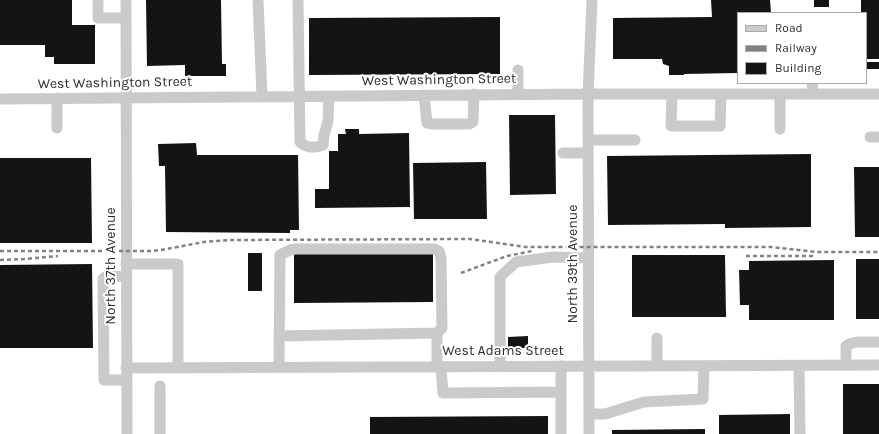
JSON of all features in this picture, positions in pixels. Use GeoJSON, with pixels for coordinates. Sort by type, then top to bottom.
{"type":"FeatureCollection","features":[{"type":"Feature","properties":{"kind":"street"},"geometry":{"type":"LineString","coordinates":[[98,0],[98,18],[126,18]]}},
{"type":"Feature","properties":{"kind":"street","name":"North 37th Avenue"},"geometry":{"type":"LineString","coordinates":[[126,0],[127,434]]}},
{"type":"Feature","properties":{"kind":"street"},"geometry":{"type":"LineString","coordinates":[[258,0],[262,96]]}},
{"type":"Feature","properties":{"kind":"street"},"geometry":{"type":"LineString","coordinates":[[298,0],[300,142],[304,145],[309,147],[323,145],[328,121],[329,96]]}},
{"type":"Feature","properties":{"kind":"street","name":"North 39th Avenue"},"geometry":{"type":"LineString","coordinates":[[589,434],[588,94],[592,0]]}},
{"type":"Feature","properties":{"kind":"street"},"geometry":{"type":"LineString","coordinates":[[518,70],[518,94]]}},
{"type":"Feature","properties":{"kind":"street","name":"West Washington Street"},"geometry":{"type":"LineString","coordinates":[[0,99],[474,94],[780,94],[812,88],[879,94]]}},
{"type":"Feature","properties":{"kind":"street"},"geometry":{"type":"LineString","coordinates":[[424,95],[427,123],[469,124],[473,122],[474,94]]}},
{"type":"Feature","properties":{"kind":"street"},"geometry":{"type":"LineString","coordinates":[[672,94],[671,126],[720,126],[721,94]]}},
{"type":"Feature","properties":{"kind":"street"},"geometry":{"type":"LineString","coordinates":[[780,94],[780,129]]}},
{"type":"Feature","properties":{"kind":"street"},"geometry":{"type":"LineString","coordinates":[[57,98],[58,128]]}},
{"type":"Feature","properties":{"kind":"street"},"geometry":{"type":"LineString","coordinates":[[588,140],[635,140]]}},
{"type":"Feature","properties":{"kind":"street"},"geometry":{"type":"LineString","coordinates":[[563,153],[588,153]]}},
{"type":"Feature","properties":{"kind":"street"},"geometry":{"type":"LineString","coordinates":[[279,336],[437,333],[442,328],[441,258],[439,251],[434,248],[295,248],[280,255],[279,336],[279,367]]}},
{"type":"Feature","properties":{"kind":"street"},"geometry":{"type":"LineString","coordinates":[[500,367],[500,277],[516,262],[553,257],[588,258]]}},
{"type":"Feature","properties":{"kind":"street"},"geometry":{"type":"LineString","coordinates":[[126,264],[178,264],[178,368]]}},
{"type":"Feature","properties":{"kind":"street"},"geometry":{"type":"LineString","coordinates":[[126,276],[105,277],[104,279],[105,380],[126,380]]}},
{"type":"Feature","properties":{"kind":"street"},"geometry":{"type":"LineString","coordinates":[[437,333],[439,367],[443,393],[561,392]]}},
{"type":"Feature","properties":{"kind":"street"},"geometry":{"type":"LineString","coordinates":[[657,338],[657,366]]}},
{"type":"Feature","properties":{"kind":"street"},"geometry":{"type":"LineString","coordinates":[[846,365],[846,346],[857,342],[879,342]]}},
{"type":"Feature","properties":{"kind":"street","name":"West Adams Street"},"geometry":{"type":"LineString","coordinates":[[126,368],[879,365]]}},
{"type":"Feature","properties":{"kind":"street"},"geometry":{"type":"LineString","coordinates":[[561,366],[561,434]]}},
{"type":"Feature","properties":{"kind":"street"},"geometry":{"type":"LineString","coordinates":[[589,414],[605,414],[644,402],[703,399],[704,366]]}},
{"type":"Feature","properties":{"kind":"street"},"geometry":{"type":"LineString","coordinates":[[799,366],[800,434]]}},
{"type":"Feature","properties":{"kind":"street"},"geometry":{"type":"LineString","coordinates":[[160,386],[160,434]]}},
{"type":"Feature","properties":{"kind":"building"},"geometry":{"type":"Polygon","coordinates":[[[0,0],[72,0],[72,25],[95,25],[95,64],[54,64],[54,57],[45,57],[45,45],[0,45],[0,0]]]}},
{"type":"Feature","properties":{"kind":"building"},"geometry":{"type":"Polygon","coordinates":[[[146,0],[221,0],[222,64],[226,64],[226,76],[185,76],[185,65],[147,66],[146,0]]]}},
{"type":"Feature","properties":{"kind":"building"},"geometry":{"type":"Polygon","coordinates":[[[711,0],[770,0],[771,12],[737,12],[737,73],[669,75],[669,66],[663,64],[662,59],[613,59],[613,18],[712,17],[711,0]]]}},
{"type":"Feature","properties":{"kind":"building"},"geometry":{"type":"Polygon","coordinates":[[[814,0],[829,0],[829,7],[814,7],[814,0]]]}},
{"type":"Feature","properties":{"kind":"building"},"geometry":{"type":"Polygon","coordinates":[[[861,0],[879,0],[879,59],[867,59],[867,12],[861,12],[861,0]]]}},
{"type":"Feature","properties":{"kind":"building"},"geometry":{"type":"Polygon","coordinates":[[[500,17],[500,74],[309,75],[309,18],[500,17]]]}},
{"type":"Feature","properties":{"kind":"building"},"geometry":{"type":"Polygon","coordinates":[[[867,62],[879,62],[879,69],[867,69],[867,62]]]}},
{"type":"Feature","properties":{"kind":"building"},"geometry":{"type":"Polygon","coordinates":[[[509,115],[555,115],[556,194],[510,195],[509,115]]]}},
{"type":"Feature","properties":{"kind":"building"},"geometry":{"type":"Polygon","coordinates":[[[345,129],[359,129],[359,134],[409,133],[410,207],[315,208],[315,189],[329,189],[329,151],[338,151],[338,134],[346,134],[345,129]]]}},
{"type":"Feature","properties":{"kind":"building"},"geometry":{"type":"Polygon","coordinates":[[[196,143],[197,155],[298,155],[299,230],[290,230],[290,233],[166,232],[165,166],[159,166],[158,144],[196,143]]]}},
{"type":"Feature","properties":{"kind":"building"},"geometry":{"type":"Polygon","coordinates":[[[811,154],[811,227],[725,228],[725,224],[608,225],[607,156],[811,154]]]}},
{"type":"Feature","properties":{"kind":"building"},"geometry":{"type":"Polygon","coordinates":[[[0,158],[91,158],[92,243],[0,243],[0,158]]]}},
{"type":"Feature","properties":{"kind":"building"},"geometry":{"type":"Polygon","coordinates":[[[486,162],[487,219],[414,219],[413,163],[486,162]]]}},
{"type":"Feature","properties":{"kind":"building"},"geometry":{"type":"Polygon","coordinates":[[[854,167],[879,167],[879,237],[855,237],[854,167]]]}},
{"type":"Feature","properties":{"kind":"building"},"geometry":{"type":"Polygon","coordinates":[[[248,253],[262,253],[262,291],[248,291],[248,253]]]}},
{"type":"Feature","properties":{"kind":"building"},"geometry":{"type":"Polygon","coordinates":[[[294,253],[433,253],[433,302],[294,303],[294,253]]]}},
{"type":"Feature","properties":{"kind":"building"},"geometry":{"type":"Polygon","coordinates":[[[632,255],[725,255],[726,317],[632,317],[632,255]]]}},
{"type":"Feature","properties":{"kind":"building"},"geometry":{"type":"Polygon","coordinates":[[[856,259],[879,259],[879,319],[856,319],[856,259]]]}},
{"type":"Feature","properties":{"kind":"building"},"geometry":{"type":"Polygon","coordinates":[[[834,260],[834,320],[749,320],[749,305],[740,305],[739,270],[749,270],[749,261],[834,260]]]}},
{"type":"Feature","properties":{"kind":"building"},"geometry":{"type":"Polygon","coordinates":[[[92,264],[93,348],[0,348],[0,265],[92,264]]]}},
{"type":"Feature","properties":{"kind":"building"},"geometry":{"type":"Polygon","coordinates":[[[528,336],[528,348],[508,348],[508,337],[528,336]]]}},
{"type":"Feature","properties":{"kind":"building"},"geometry":{"type":"Polygon","coordinates":[[[843,384],[879,384],[879,434],[843,434],[843,384]]]}},
{"type":"Feature","properties":{"kind":"building"},"geometry":{"type":"Polygon","coordinates":[[[790,414],[790,434],[719,434],[719,415],[790,414]]]}},
{"type":"Feature","properties":{"kind":"building"},"geometry":{"type":"Polygon","coordinates":[[[548,416],[548,434],[370,434],[370,417],[548,416]]]}},
{"type":"Feature","properties":{"kind":"building"},"geometry":{"type":"Polygon","coordinates":[[[705,429],[705,434],[612,434],[612,430],[705,429]]]}},
{"type":"Feature","properties":{"kind":"railway"},"geometry":{"type":"LineString","coordinates":[[0,251],[152,251],[204,242],[230,240],[470,239],[526,247],[771,247],[816,252],[879,252]]}},
{"type":"Feature","properties":{"kind":"railway"},"geometry":{"type":"LineString","coordinates":[[461,273],[507,256],[532,251]]}},
{"type":"Feature","properties":{"kind":"railway"},"geometry":{"type":"LineString","coordinates":[[0,260],[58,256]]}},
{"type":"Feature","properties":{"kind":"railway"},"geometry":{"type":"LineString","coordinates":[[746,256],[816,256]]}}]}
